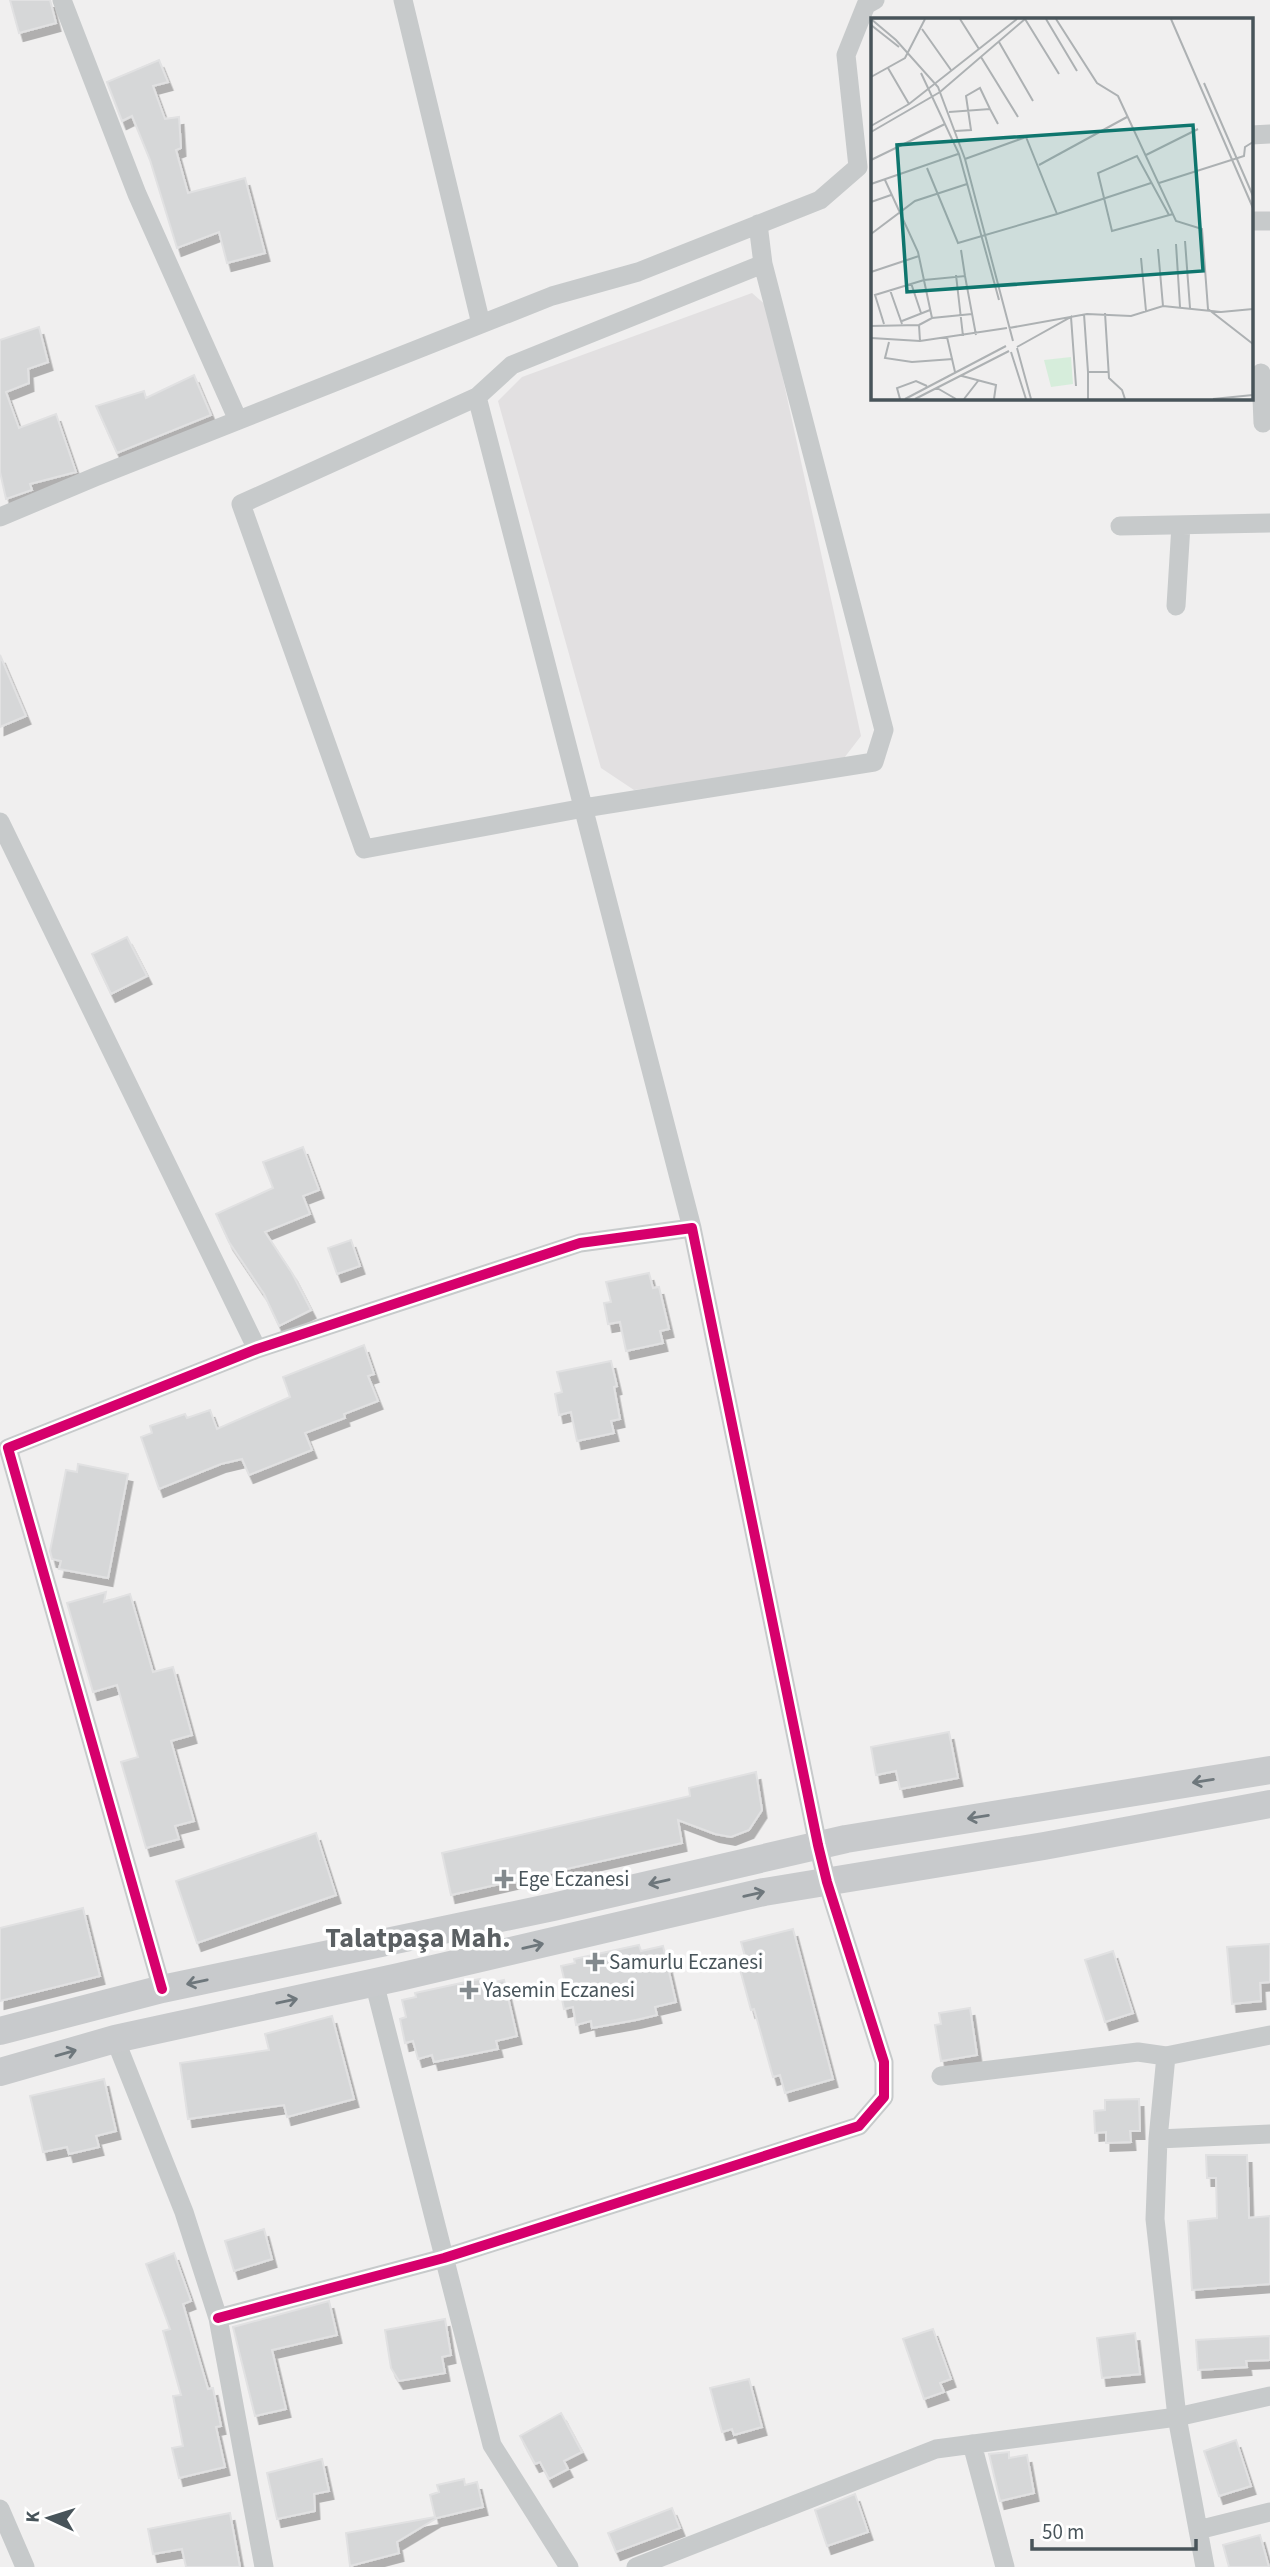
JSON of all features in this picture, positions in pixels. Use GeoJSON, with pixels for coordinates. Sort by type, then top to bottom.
{"type":"FeatureCollection","features":[{"type":"Feature","properties":{"kind":"main road"},"geometry":{"type":"LineString","coordinates":[[0,2031],[162,1989],[553,1906],[846,1839],[1270,1770]]}},
{"type":"Feature","properties":{"kind":"main road"},"geometry":{"type":"LineString","coordinates":[[0,2072],[115,2039],[764,1892],[1044,1846],[1270,1804]]}},
{"type":"Feature","properties":{"kind":"street"},"geometry":{"type":"LineString","coordinates":[[62,0],[137,194],[238,420]]}},
{"type":"Feature","properties":{"kind":"street"},"geometry":{"type":"LineString","coordinates":[[403,0],[481,324]]}},
{"type":"Feature","properties":{"kind":"street"},"geometry":{"type":"LineString","coordinates":[[0,517],[552,296],[638,272],[820,200],[858,167],[846,55],[866,5],[875,0]]}},
{"type":"Feature","properties":{"kind":"street"},"geometry":{"type":"LineString","coordinates":[[1252,135],[1270,134]]}},
{"type":"Feature","properties":{"kind":"street"},"geometry":{"type":"LineString","coordinates":[[1252,221],[1270,221]]}},
{"type":"Feature","properties":{"kind":"street"},"geometry":{"type":"LineString","coordinates":[[758,224],[763,264],[884,730],[874,762],[584,808],[364,849],[241,504],[477,397],[512,365],[763,264]]}},
{"type":"Feature","properties":{"kind":"street"},"geometry":{"type":"LineString","coordinates":[[1261,373],[1263,423]]}},
{"type":"Feature","properties":{"kind":"street"},"geometry":{"type":"LineString","coordinates":[[218,2318],[444,2258],[859,2126],[884,2097],[884,2062],[818,1846],[692,1228],[477,397]]}},
{"type":"Feature","properties":{"kind":"street"},"geometry":{"type":"LineString","coordinates":[[1120,526],[1270,523]]}},
{"type":"Feature","properties":{"kind":"street"},"geometry":{"type":"LineString","coordinates":[[1176,606],[1181,525]]}},
{"type":"Feature","properties":{"kind":"street"},"geometry":{"type":"LineString","coordinates":[[0,822],[257,1349]]}},
{"type":"Feature","properties":{"kind":"street"},"geometry":{"type":"LineString","coordinates":[[162,1989],[8,1448],[257,1349],[580,1243],[692,1228]]}},
{"type":"Feature","properties":{"kind":"street"},"geometry":{"type":"LineString","coordinates":[[374,1982],[492,2445],[569,2567]]}},
{"type":"Feature","properties":{"kind":"street"},"geometry":{"type":"LineString","coordinates":[[941,2076],[1138,2052],[1166,2056],[1270,2035]]}},
{"type":"Feature","properties":{"kind":"street"},"geometry":{"type":"LineString","coordinates":[[115,2039],[184,2212],[218,2318],[264,2567]]}},
{"type":"Feature","properties":{"kind":"street"},"geometry":{"type":"LineString","coordinates":[[1166,2056],[1158,2139],[1155,2219],[1177,2417],[1205,2567]]}},
{"type":"Feature","properties":{"kind":"street"},"geometry":{"type":"LineString","coordinates":[[1158,2139],[1270,2134]]}},
{"type":"Feature","properties":{"kind":"street"},"geometry":{"type":"LineString","coordinates":[[636,2567],[936,2449],[1177,2417],[1270,2396]]}},
{"type":"Feature","properties":{"kind":"street"},"geometry":{"type":"LineString","coordinates":[[972,2445],[1005,2567]]}},
{"type":"Feature","properties":{"kind":"street"},"geometry":{"type":"LineString","coordinates":[[0,2509],[25,2567]]}},
{"type":"Feature","properties":{"kind":"street"},"geometry":{"type":"LineString","coordinates":[[1198,2530],[1270,2512]]}},
{"type":"Feature","properties":{"kind":"shaded area"},"geometry":{"type":"Polygon","coordinates":[[[752,293],[767,306],[861,736],[841,762],[634,790],[601,768],[498,401],[522,377],[752,293]]]}},
{"type":"Feature","properties":{"kind":"building"},"geometry":{"type":"Polygon","coordinates":[[[10,0],[50,0],[56,23],[19,33],[10,0]]]}},
{"type":"Feature","properties":{"kind":"building"},"geometry":{"type":"Polygon","coordinates":[[[159,60],[168,82],[153,86],[165,119],[179,117],[181,148],[176,150],[188,193],[245,178],[265,253],[227,263],[219,232],[177,248],[150,160],[132,116],[122,121],[107,82],[159,60]]]}},
{"type":"Feature","properties":{"kind":"building"},"geometry":{"type":"Polygon","coordinates":[[[39,327],[48,362],[28,369],[29,383],[6,392],[19,428],[56,414],[76,472],[30,484],[32,490],[6,499],[0,472],[0,340],[39,327]]]}},
{"type":"Feature","properties":{"kind":"building"},"geometry":{"type":"Polygon","coordinates":[[[194,375],[211,415],[117,453],[96,406],[144,391],[146,398],[194,375]]]}},
{"type":"Feature","properties":{"kind":"building"},"geometry":{"type":"Polygon","coordinates":[[[0,655],[26,716],[0,727],[0,655]]]}},
{"type":"Feature","properties":{"kind":"building"},"geometry":{"type":"Polygon","coordinates":[[[127,937],[147,976],[111,994],[92,954],[127,937]]]}},
{"type":"Feature","properties":{"kind":"building"},"geometry":{"type":"Polygon","coordinates":[[[303,1147],[319,1190],[303,1196],[310,1214],[265,1232],[292,1273],[311,1310],[279,1326],[264,1294],[229,1242],[216,1214],[273,1188],[263,1162],[303,1147]]]}},
{"type":"Feature","properties":{"kind":"building"},"geometry":{"type":"Polygon","coordinates":[[[351,1240],[360,1266],[337,1274],[328,1248],[351,1240]]]}},
{"type":"Feature","properties":{"kind":"building"},"geometry":{"type":"Polygon","coordinates":[[[649,1273],[653,1288],[659,1287],[669,1329],[660,1331],[663,1343],[626,1351],[620,1322],[608,1324],[604,1303],[611,1302],[606,1282],[649,1273]]]}},
{"type":"Feature","properties":{"kind":"building"},"geometry":{"type":"Polygon","coordinates":[[[364,1345],[374,1374],[368,1376],[378,1401],[344,1414],[345,1418],[305,1433],[312,1450],[249,1475],[242,1459],[221,1464],[159,1489],[141,1437],[152,1433],[150,1426],[185,1414],[187,1418],[210,1410],[217,1429],[290,1397],[283,1377],[364,1345]]]}},
{"type":"Feature","properties":{"kind":"building"},"geometry":{"type":"Polygon","coordinates":[[[611,1361],[620,1419],[611,1421],[614,1433],[577,1441],[571,1412],[559,1415],[555,1394],[562,1392],[557,1372],[611,1361]]]}},
{"type":"Feature","properties":{"kind":"building"},"geometry":{"type":"Polygon","coordinates":[[[78,1464],[128,1474],[108,1578],[59,1569],[61,1561],[52,1559],[50,1551],[66,1470],[77,1472],[78,1464]]]}},
{"type":"Feature","properties":{"kind":"building"},"geometry":{"type":"Polygon","coordinates":[[[106,1592],[104,1602],[130,1594],[153,1672],[173,1667],[192,1735],[171,1741],[194,1821],[175,1826],[179,1839],[146,1848],[121,1762],[138,1757],[117,1685],[93,1692],[67,1603],[106,1592]]]}},
{"type":"Feature","properties":{"kind":"building"},"geometry":{"type":"Polygon","coordinates":[[[949,1732],[958,1778],[900,1789],[896,1771],[876,1775],[871,1747],[949,1732]]]}},
{"type":"Feature","properties":{"kind":"building"},"geometry":{"type":"Polygon","coordinates":[[[756,1772],[762,1810],[749,1830],[731,1837],[678,1820],[682,1843],[451,1895],[442,1853],[690,1796],[689,1788],[756,1772]]]}},
{"type":"Feature","properties":{"kind":"building"},"geometry":{"type":"Polygon","coordinates":[[[316,1833],[336,1895],[197,1943],[176,1881],[316,1833]]]}},
{"type":"Feature","properties":{"kind":"building"},"geometry":{"type":"Polygon","coordinates":[[[83,1908],[100,1976],[0,2001],[0,1928],[83,1908]]]}},
{"type":"Feature","properties":{"kind":"building"},"geometry":{"type":"Polygon","coordinates":[[[793,1929],[833,2079],[785,2093],[780,2075],[773,2077],[738,1962],[746,1960],[741,1942],[793,1929]]]}},
{"type":"Feature","properties":{"kind":"building"},"geometry":{"type":"Polygon","coordinates":[[[1270,1944],[1270,1982],[1260,1983],[1261,2001],[1232,2004],[1227,1947],[1270,1944]]]}},
{"type":"Feature","properties":{"kind":"building"},"geometry":{"type":"Polygon","coordinates":[[[639,1945],[641,1951],[663,1946],[676,2002],[655,2007],[657,2015],[636,2020],[592,2028],[591,2021],[576,2025],[573,2007],[564,2009],[559,1984],[565,1983],[561,1966],[575,1963],[574,1959],[639,1945]]]}},
{"type":"Feature","properties":{"kind":"building"},"geometry":{"type":"Polygon","coordinates":[[[1113,1951],[1133,2013],[1105,2022],[1085,1960],[1113,1951]]]}},
{"type":"Feature","properties":{"kind":"building"},"geometry":{"type":"Polygon","coordinates":[[[480,1979],[482,1985],[504,1980],[517,2036],[496,2041],[498,2049],[434,2062],[432,2055],[418,2059],[413,2041],[405,2043],[400,2019],[406,2017],[402,2000],[416,1997],[415,1993],[480,1979]]]}},
{"type":"Feature","properties":{"kind":"building"},"geometry":{"type":"Polygon","coordinates":[[[970,2008],[977,2055],[941,2061],[935,2025],[941,2024],[939,2013],[970,2008]]]}},
{"type":"Feature","properties":{"kind":"building"},"geometry":{"type":"Polygon","coordinates":[[[332,2016],[354,2099],[287,2117],[284,2105],[188,2119],[180,2063],[269,2050],[265,2034],[332,2016]]]}},
{"type":"Feature","properties":{"kind":"building"},"geometry":{"type":"Polygon","coordinates":[[[104,2079],[116,2131],[96,2136],[99,2147],[69,2154],[67,2147],[43,2152],[30,2096],[104,2079]]]}},
{"type":"Feature","properties":{"kind":"building"},"geometry":{"type":"Polygon","coordinates":[[[1139,2099],[1140,2131],[1130,2131],[1131,2142],[1106,2143],[1106,2132],[1095,2133],[1094,2111],[1105,2110],[1105,2100],[1139,2099]]]}},
{"type":"Feature","properties":{"kind":"building"},"geometry":{"type":"Polygon","coordinates":[[[1206,2155],[1247,2155],[1249,2218],[1270,2216],[1270,2284],[1192,2290],[1188,2221],[1217,2218],[1216,2178],[1207,2178],[1206,2155]]]}},
{"type":"Feature","properties":{"kind":"building"},"geometry":{"type":"Polygon","coordinates":[[[264,2229],[272,2259],[234,2271],[225,2241],[264,2229]]]}},
{"type":"Feature","properties":{"kind":"building"},"geometry":{"type":"Polygon","coordinates":[[[174,2253],[191,2301],[183,2304],[208,2389],[213,2388],[221,2426],[216,2427],[225,2467],[179,2478],[172,2448],[183,2446],[173,2396],[181,2395],[163,2331],[170,2329],[146,2264],[174,2253]]]}},
{"type":"Feature","properties":{"kind":"building"},"geometry":{"type":"Polygon","coordinates":[[[329,2301],[337,2335],[272,2350],[286,2409],[255,2416],[233,2327],[329,2301]]]}},
{"type":"Feature","properties":{"kind":"building"},"geometry":{"type":"Polygon","coordinates":[[[445,2319],[451,2355],[442,2357],[445,2373],[399,2381],[391,2368],[385,2330],[445,2319]]]}},
{"type":"Feature","properties":{"kind":"building"},"geometry":{"type":"Polygon","coordinates":[[[933,2329],[951,2379],[940,2383],[944,2392],[924,2399],[903,2339],[933,2329]]]}},
{"type":"Feature","properties":{"kind":"building"},"geometry":{"type":"Polygon","coordinates":[[[1135,2333],[1140,2374],[1102,2378],[1097,2338],[1135,2333]]]}},
{"type":"Feature","properties":{"kind":"building"},"geometry":{"type":"Polygon","coordinates":[[[1270,2336],[1270,2360],[1246,2361],[1247,2367],[1198,2370],[1196,2340],[1270,2336]]]}},
{"type":"Feature","properties":{"kind":"building"},"geometry":{"type":"Polygon","coordinates":[[[749,2379],[762,2427],[734,2435],[732,2429],[722,2432],[710,2388],[749,2379]]]}},
{"type":"Feature","properties":{"kind":"building"},"geometry":{"type":"Polygon","coordinates":[[[561,2413],[582,2452],[564,2461],[568,2469],[549,2479],[540,2462],[535,2464],[520,2436],[561,2413]]]}},
{"type":"Feature","properties":{"kind":"building"},"geometry":{"type":"Polygon","coordinates":[[[1236,2440],[1251,2486],[1219,2496],[1204,2451],[1236,2440]]]}},
{"type":"Feature","properties":{"kind":"building"},"geometry":{"type":"Polygon","coordinates":[[[1009,2452],[1009,2458],[1027,2455],[1034,2493],[1000,2501],[989,2454],[1009,2452]]]}},
{"type":"Feature","properties":{"kind":"building"},"geometry":{"type":"Polygon","coordinates":[[[322,2459],[329,2491],[314,2494],[315,2511],[277,2519],[267,2473],[322,2459]]]}},
{"type":"Feature","properties":{"kind":"building"},"geometry":{"type":"Polygon","coordinates":[[[464,2479],[465,2485],[477,2482],[483,2507],[437,2518],[397,2542],[399,2553],[350,2566],[346,2533],[435,2517],[430,2495],[439,2492],[437,2485],[464,2479]]]}},
{"type":"Feature","properties":{"kind":"building"},"geometry":{"type":"Polygon","coordinates":[[[855,2494],[868,2532],[827,2546],[815,2510],[855,2494]]]}},
{"type":"Feature","properties":{"kind":"building"},"geometry":{"type":"Polygon","coordinates":[[[672,2508],[680,2528],[616,2552],[608,2533],[672,2508]]]}},
{"type":"Feature","properties":{"kind":"building"},"geometry":{"type":"Polygon","coordinates":[[[230,2513],[240,2567],[186,2567],[182,2549],[153,2554],[148,2529],[230,2513]]]}},
{"type":"Feature","properties":{"kind":"building"},"geometry":{"type":"Polygon","coordinates":[[[1260,2535],[1269,2567],[1229,2567],[1223,2545],[1260,2535]]]}},
{"type":"Feature","properties":{"kind":"cycle path"},"geometry":{"type":"LineString","coordinates":[[162,1989],[8,1448],[257,1349],[580,1243],[692,1228],[818,1845],[827,1882],[884,2062],[884,2097],[859,2126],[444,2258],[218,2318]]}},
{"type":"Feature","properties":{"kind":"place","name":"Ege Eczanesi"},"geometry":{"type":"Point","coordinates":[504,1879]}},
{"type":"Feature","properties":{"kind":"place","name":"Samurlu Eczanesi"},"geometry":{"type":"Point","coordinates":[595,1962]}},
{"type":"Feature","properties":{"kind":"place","name":"Yasemin Eczanesi"},"geometry":{"type":"Point","coordinates":[469,1990]}},
{"type":"Feature","properties":{"kind":"district","name":"Talatpaşa Mah."},"geometry":{"type":"Point","coordinates":[418,1937]}}]}
